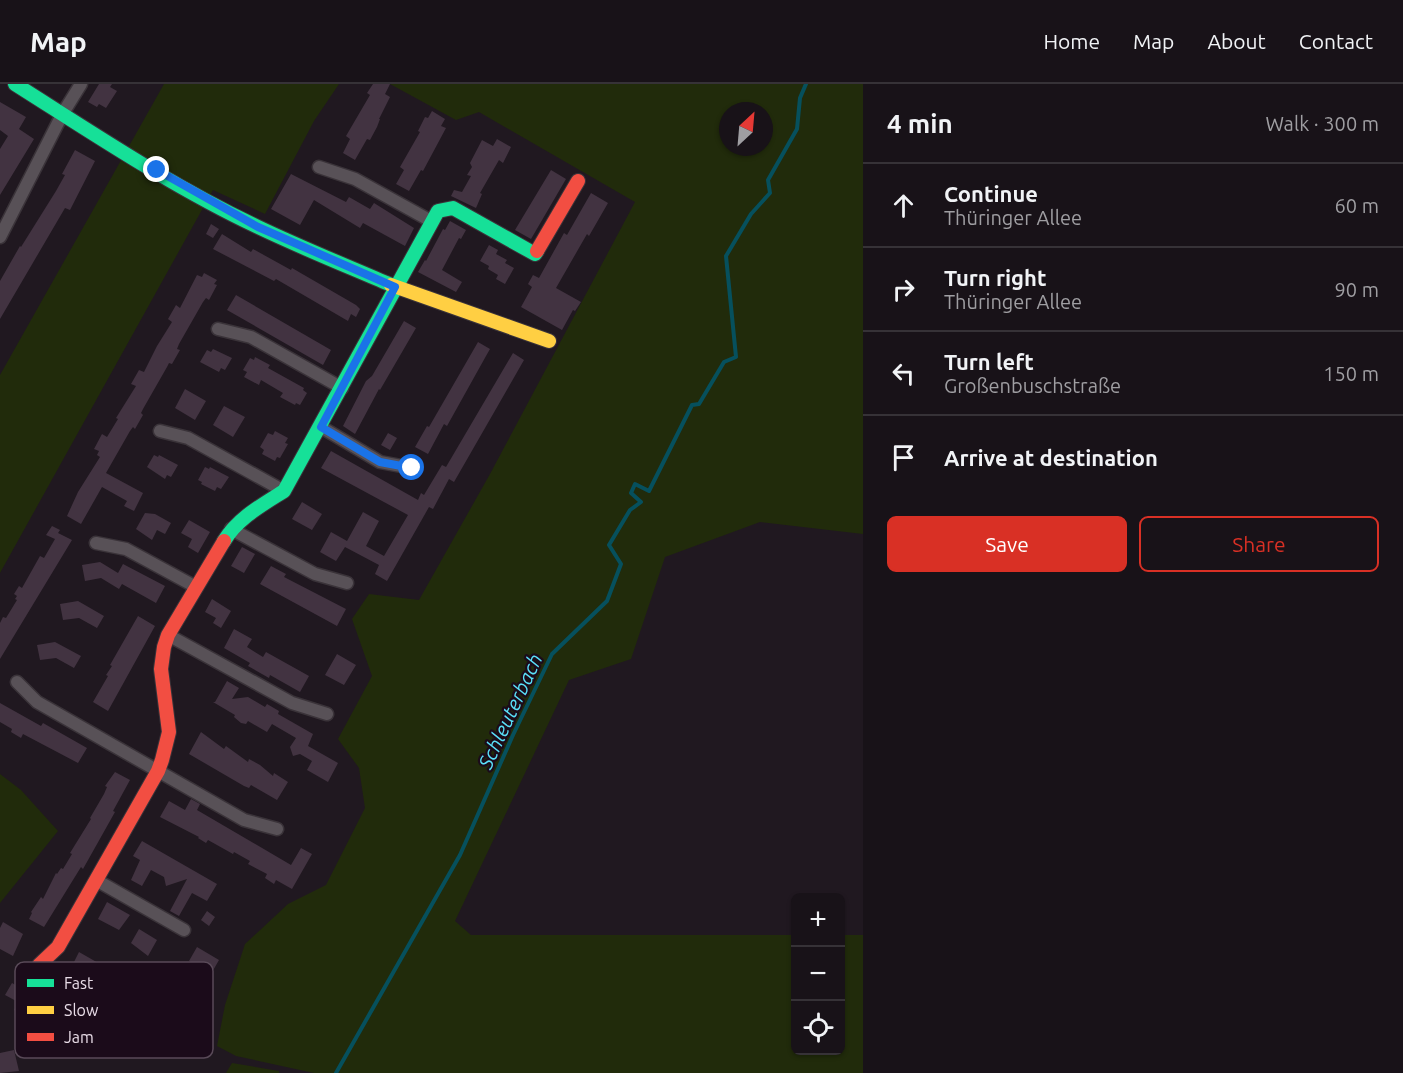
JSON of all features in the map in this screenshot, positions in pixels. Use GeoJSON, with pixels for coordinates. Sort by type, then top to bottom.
{"type":"FeatureCollection","features":[{"type":"Feature","properties":{"kind":"street"},"geometry":{"type":"LineString","coordinates":[[15,84],[208,201],[258,227],[395,287],[549,341]]}},
{"type":"Feature","properties":{"kind":"street"},"geometry":{"type":"LineString","coordinates":[[0,237],[63,113],[81,84]]}},
{"type":"Feature","properties":{"kind":"street"},"geometry":{"type":"LineString","coordinates":[[319,167],[355,179],[431,221]]}},
{"type":"Feature","properties":{"kind":"street"},"geometry":{"type":"LineString","coordinates":[[42,962],[58,947],[158,771],[166,749],[169,726],[161,676],[168,635],[231,529],[256,508],[284,491],[321,427],[431,221],[438,211],[453,208],[535,254],[578,181]]}},
{"type":"Feature","properties":{"kind":"street"},"geometry":{"type":"LineString","coordinates":[[218,329],[251,337],[342,388]]}},
{"type":"Feature","properties":{"kind":"street"},"geometry":{"type":"LineString","coordinates":[[321,427],[380,462],[412,468]]}},
{"type":"Feature","properties":{"kind":"street"},"geometry":{"type":"LineString","coordinates":[[160,431],[188,438],[284,491]]}},
{"type":"Feature","properties":{"kind":"street"},"geometry":{"type":"LineString","coordinates":[[231,529],[315,574],[347,583]]}},
{"type":"Feature","properties":{"kind":"street"},"geometry":{"type":"LineString","coordinates":[[96,543],[126,549],[196,587]]}},
{"type":"Feature","properties":{"kind":"street"},"geometry":{"type":"LineString","coordinates":[[168,635],[292,703],[327,714]]}},
{"type":"Feature","properties":{"kind":"street"},"geometry":{"type":"LineString","coordinates":[[17,682],[37,702],[244,820],[277,829]]}},
{"type":"Feature","properties":{"kind":"street"},"geometry":{"type":"LineString","coordinates":[[96,880],[184,930]]}},
{"type":"Feature","properties":{"kind":"green space"},"geometry":{"type":"Polygon","coordinates":[[[164,84],[339,84],[314,121],[265,214],[213,190],[0,573],[0,375],[164,84]]]}},
{"type":"Feature","properties":{"kind":"green space"},"geometry":{"type":"Polygon","coordinates":[[[390,84],[863,84],[863,534],[760,522],[665,557],[631,659],[569,680],[455,921],[471,935],[791,935],[791,1055],[845,1055],[845,935],[863,935],[863,1073],[314,1073],[236,1056],[217,1046],[225,1005],[245,944],[288,904],[326,885],[365,808],[359,768],[338,739],[372,676],[352,619],[369,594],[419,600],[490,474],[635,202],[479,112],[456,120],[390,84]]]}},
{"type":"Feature","properties":{"kind":"green space"},"geometry":{"type":"Polygon","coordinates":[[[0,774],[21,790],[58,831],[0,903],[0,774]]]}},
{"type":"Feature","properties":{"kind":"green space"},"geometry":{"type":"Polygon","coordinates":[[[232,1063],[279,1071],[279,1073],[226,1073],[232,1063]]]}},
{"type":"Feature","properties":{"kind":"building"},"geometry":{"type":"Polygon","coordinates":[[[99,84],[112,84],[110,87],[117,91],[106,108],[99,104],[97,107],[88,102],[99,84]]]}},
{"type":"Feature","properties":{"kind":"building"},"geometry":{"type":"Polygon","coordinates":[[[373,84],[390,84],[385,94],[390,97],[370,140],[367,139],[355,160],[343,153],[350,139],[346,136],[370,95],[367,93],[373,84]]]}},
{"type":"Feature","properties":{"kind":"building"},"geometry":{"type":"Polygon","coordinates":[[[0,102],[26,117],[19,129],[34,139],[0,195],[0,149],[8,136],[0,130],[0,102]]]}},
{"type":"Feature","properties":{"kind":"building"},"geometry":{"type":"Polygon","coordinates":[[[432,111],[445,119],[441,126],[446,128],[423,171],[421,170],[409,191],[396,184],[404,170],[400,167],[420,132],[418,131],[425,117],[428,118],[432,111]]]}},
{"type":"Feature","properties":{"kind":"building"},"geometry":{"type":"Polygon","coordinates":[[[497,139],[511,147],[503,163],[499,160],[480,193],[482,194],[476,208],[451,196],[454,190],[462,192],[471,176],[467,175],[472,167],[470,163],[482,140],[493,146],[497,139]]]}},
{"type":"Feature","properties":{"kind":"building"},"geometry":{"type":"Polygon","coordinates":[[[75,150],[95,161],[70,210],[65,208],[0,319],[0,281],[56,191],[75,150]]]}},
{"type":"Feature","properties":{"kind":"building"},"geometry":{"type":"Polygon","coordinates":[[[551,170],[566,179],[531,239],[515,230],[551,170]]]}},
{"type":"Feature","properties":{"kind":"building"},"geometry":{"type":"Polygon","coordinates":[[[291,174],[346,202],[349,197],[370,209],[374,203],[414,228],[405,246],[363,223],[360,228],[314,200],[300,225],[271,209],[291,174]]]}},
{"type":"Feature","properties":{"kind":"building"},"geometry":{"type":"Polygon","coordinates":[[[591,193],[608,203],[556,288],[581,302],[575,311],[573,310],[562,330],[521,307],[532,287],[528,284],[533,275],[539,278],[564,233],[567,235],[591,193]]]}},
{"type":"Feature","properties":{"kind":"building"},"geometry":{"type":"Polygon","coordinates":[[[450,221],[466,230],[461,239],[459,238],[442,270],[462,282],[456,292],[418,272],[450,221]]]}},
{"type":"Feature","properties":{"kind":"building"},"geometry":{"type":"Polygon","coordinates":[[[211,224],[219,229],[213,238],[206,234],[211,224]]]}},
{"type":"Feature","properties":{"kind":"building"},"geometry":{"type":"Polygon","coordinates":[[[222,234],[251,252],[253,249],[291,270],[292,268],[356,305],[360,309],[356,317],[351,314],[348,321],[276,279],[274,281],[213,249],[222,234]]]}},
{"type":"Feature","properties":{"kind":"building"},"geometry":{"type":"Polygon","coordinates":[[[489,245],[498,250],[496,254],[507,260],[505,263],[514,268],[505,284],[496,279],[498,275],[488,269],[489,266],[480,261],[489,245]]]}},
{"type":"Feature","properties":{"kind":"building"},"geometry":{"type":"Polygon","coordinates":[[[204,273],[217,280],[214,284],[217,285],[209,300],[206,298],[203,302],[179,344],[177,349],[180,350],[172,364],[169,363],[143,409],[141,413],[143,415],[135,429],[133,427],[130,431],[106,473],[143,493],[134,511],[124,506],[127,501],[102,487],[81,524],[67,516],[78,492],[100,457],[97,455],[99,451],[94,449],[102,434],[107,437],[118,419],[116,418],[136,386],[131,384],[139,370],[144,372],[172,322],[168,319],[176,305],[180,308],[197,275],[202,277],[204,273]]]}},
{"type":"Feature","properties":{"kind":"building"},"geometry":{"type":"Polygon","coordinates":[[[236,295],[331,350],[323,365],[227,310],[236,295]]]}},
{"type":"Feature","properties":{"kind":"building"},"geometry":{"type":"Polygon","coordinates":[[[404,321],[416,328],[355,434],[343,426],[366,381],[372,376],[404,321]]]}},
{"type":"Feature","properties":{"kind":"building"},"geometry":{"type":"Polygon","coordinates":[[[478,342],[490,349],[447,426],[444,424],[428,454],[415,447],[478,342]]]}},
{"type":"Feature","properties":{"kind":"building"},"geometry":{"type":"Polygon","coordinates":[[[213,349],[232,358],[225,370],[221,368],[219,372],[200,362],[207,350],[211,352],[213,349]]]}},
{"type":"Feature","properties":{"kind":"building"},"geometry":{"type":"Polygon","coordinates":[[[513,353],[524,360],[454,482],[449,479],[433,509],[429,507],[387,581],[375,574],[379,565],[345,547],[336,561],[320,552],[331,532],[347,541],[363,512],[379,521],[366,546],[384,556],[408,515],[321,468],[331,451],[418,500],[421,493],[424,495],[442,465],[446,467],[513,353]]]}},
{"type":"Feature","properties":{"kind":"building"},"geometry":{"type":"Polygon","coordinates":[[[255,357],[270,365],[268,368],[304,388],[303,390],[307,393],[300,405],[296,403],[295,405],[280,397],[283,393],[261,380],[259,385],[244,377],[247,372],[243,370],[250,358],[254,360],[255,357]]]}},
{"type":"Feature","properties":{"kind":"building"},"geometry":{"type":"Polygon","coordinates":[[[185,389],[206,401],[195,420],[175,408],[185,389]]]}},
{"type":"Feature","properties":{"kind":"building"},"geometry":{"type":"Polygon","coordinates":[[[224,406],[245,417],[233,437],[213,425],[224,406]]]}},
{"type":"Feature","properties":{"kind":"building"},"geometry":{"type":"Polygon","coordinates":[[[275,431],[288,438],[285,443],[288,444],[280,458],[277,457],[275,461],[262,454],[264,450],[260,447],[268,433],[273,435],[275,431]]]}},
{"type":"Feature","properties":{"kind":"building"},"geometry":{"type":"Polygon","coordinates":[[[388,433],[397,438],[390,450],[381,445],[388,433]]]}},
{"type":"Feature","properties":{"kind":"building"},"geometry":{"type":"Polygon","coordinates":[[[154,455],[158,457],[159,455],[178,465],[171,477],[167,475],[165,479],[147,467],[154,455]]]}},
{"type":"Feature","properties":{"kind":"building"},"geometry":{"type":"Polygon","coordinates":[[[205,467],[209,469],[210,467],[229,477],[221,489],[217,487],[215,491],[198,480],[205,467]]]}},
{"type":"Feature","properties":{"kind":"building"},"geometry":{"type":"Polygon","coordinates":[[[302,502],[322,514],[312,530],[292,519],[302,502]]]}},
{"type":"Feature","properties":{"kind":"building"},"geometry":{"type":"Polygon","coordinates":[[[145,513],[155,514],[171,523],[165,534],[157,530],[152,540],[136,529],[145,513]]]}},
{"type":"Feature","properties":{"kind":"building"},"geometry":{"type":"Polygon","coordinates":[[[189,520],[210,532],[198,553],[188,547],[192,539],[181,533],[189,520]]]}},
{"type":"Feature","properties":{"kind":"building"},"geometry":{"type":"Polygon","coordinates":[[[52,526],[60,530],[58,533],[72,540],[0,659],[0,623],[3,617],[6,618],[17,600],[14,594],[19,586],[22,588],[40,556],[44,558],[55,539],[46,535],[52,526]]]}},
{"type":"Feature","properties":{"kind":"building"},"geometry":{"type":"Polygon","coordinates":[[[242,547],[255,554],[244,573],[231,566],[242,547]]]}},
{"type":"Feature","properties":{"kind":"building"},"geometry":{"type":"Polygon","coordinates":[[[100,562],[118,573],[123,564],[165,586],[156,603],[122,584],[119,589],[101,578],[85,581],[82,565],[100,562]]]}},
{"type":"Feature","properties":{"kind":"building"},"geometry":{"type":"Polygon","coordinates":[[[271,566],[286,574],[284,577],[346,609],[337,626],[260,584],[271,566]]]}},
{"type":"Feature","properties":{"kind":"building"},"geometry":{"type":"Polygon","coordinates":[[[212,599],[231,611],[221,628],[213,623],[216,618],[205,612],[212,599]]]}},
{"type":"Feature","properties":{"kind":"building"},"geometry":{"type":"Polygon","coordinates":[[[78,601],[104,616],[97,628],[79,618],[63,620],[60,604],[78,601]]]}},
{"type":"Feature","properties":{"kind":"building"},"geometry":{"type":"Polygon","coordinates":[[[138,616],[155,626],[108,711],[93,702],[108,676],[106,675],[112,666],[110,665],[138,616]]]}},
{"type":"Feature","properties":{"kind":"building"},"geometry":{"type":"Polygon","coordinates":[[[234,629],[252,639],[247,647],[263,657],[266,652],[309,676],[300,692],[248,666],[250,663],[224,648],[234,629]]]}},
{"type":"Feature","properties":{"kind":"building"},"geometry":{"type":"Polygon","coordinates":[[[55,642],[81,656],[74,668],[56,658],[40,660],[37,645],[55,642]]]}},
{"type":"Feature","properties":{"kind":"building"},"geometry":{"type":"Polygon","coordinates":[[[337,654],[356,665],[344,685],[325,675],[337,654]]]}},
{"type":"Feature","properties":{"kind":"building"},"geometry":{"type":"Polygon","coordinates":[[[227,681],[239,688],[232,699],[248,697],[265,707],[267,704],[279,711],[278,714],[313,734],[308,746],[338,763],[328,782],[307,770],[312,761],[300,754],[293,756],[290,747],[296,738],[272,724],[267,732],[248,721],[246,724],[241,723],[234,717],[235,715],[213,702],[227,681]]]}},
{"type":"Feature","properties":{"kind":"building"},"geometry":{"type":"Polygon","coordinates":[[[0,703],[41,726],[43,723],[87,748],[78,763],[23,734],[21,738],[11,732],[12,729],[0,722],[0,703]]]}},
{"type":"Feature","properties":{"kind":"building"},"geometry":{"type":"Polygon","coordinates":[[[201,732],[224,749],[226,746],[248,762],[249,759],[273,776],[274,773],[288,782],[277,800],[251,785],[249,788],[244,786],[189,754],[201,732]]]}},
{"type":"Feature","properties":{"kind":"building"},"geometry":{"type":"Polygon","coordinates":[[[115,772],[130,780],[83,869],[81,867],[44,927],[29,919],[31,912],[41,897],[43,899],[56,873],[61,868],[63,869],[72,854],[70,853],[104,794],[107,787],[105,786],[115,772]]]}},
{"type":"Feature","properties":{"kind":"building"},"geometry":{"type":"Polygon","coordinates":[[[191,799],[200,804],[197,810],[291,865],[301,848],[312,854],[292,889],[276,880],[274,884],[265,878],[267,874],[248,864],[250,861],[234,852],[233,854],[208,840],[206,843],[160,817],[169,801],[185,810],[191,799]]]}},
{"type":"Feature","properties":{"kind":"building"},"geometry":{"type":"Polygon","coordinates":[[[142,841],[217,884],[207,901],[192,893],[179,916],[170,911],[187,879],[166,886],[164,877],[151,870],[142,886],[131,880],[140,860],[133,856],[142,841]]]}},
{"type":"Feature","properties":{"kind":"building"},"geometry":{"type":"Polygon","coordinates":[[[107,902],[130,915],[119,930],[98,919],[107,902]]]}},
{"type":"Feature","properties":{"kind":"building"},"geometry":{"type":"Polygon","coordinates":[[[207,911],[215,917],[209,926],[201,920],[207,911]]]}},
{"type":"Feature","properties":{"kind":"building"},"geometry":{"type":"Polygon","coordinates":[[[3,922],[23,934],[13,956],[0,949],[0,928],[3,922]]]}},
{"type":"Feature","properties":{"kind":"building"},"geometry":{"type":"Polygon","coordinates":[[[139,929],[157,940],[148,956],[131,943],[139,929]]]}},
{"type":"Feature","properties":{"kind":"building"},"geometry":{"type":"Polygon","coordinates":[[[197,947],[219,960],[213,970],[213,962],[189,961],[197,947]]]}},
{"type":"Feature","properties":{"kind":"building"},"geometry":{"type":"Polygon","coordinates":[[[79,952],[96,962],[74,962],[79,952]]]}},
{"type":"Feature","properties":{"kind":"building"},"geometry":{"type":"Polygon","coordinates":[[[12,983],[15,985],[15,1000],[5,995],[12,983]]]}},
{"type":"Feature","properties":{"kind":"building"},"geometry":{"type":"Polygon","coordinates":[[[14,1050],[19,1071],[0,1073],[0,1053],[14,1050]]]}},
{"type":"Feature","properties":{"kind":"waterway","name":"Schleuterbach"},"geometry":{"type":"LineString","coordinates":[[336,1073],[460,855],[552,654],[607,601],[621,564],[609,545],[630,510],[641,502],[631,493],[635,484],[649,491],[692,405],[699,404],[724,362],[736,357],[726,256],[751,214],[770,193],[768,180],[797,129],[800,98],[806,84]]}},
{"type":"Feature","properties":{"kind":"traffic: fast"},"geometry":{"type":"LineString","coordinates":[[15,84],[195,195],[275,235],[391,285]]}},
{"type":"Feature","properties":{"kind":"traffic: fast"},"geometry":{"type":"LineString","coordinates":[[224,541],[243,519],[284,491],[438,211],[453,208],[535,254],[537,251]]}},
{"type":"Feature","properties":{"kind":"traffic: slow"},"geometry":{"type":"LineString","coordinates":[[391,285],[549,341]]}},
{"type":"Feature","properties":{"kind":"traffic: jam"},"geometry":{"type":"LineString","coordinates":[[537,251],[578,181]]}},
{"type":"Feature","properties":{"kind":"traffic: jam"},"geometry":{"type":"LineString","coordinates":[[42,962],[58,947],[158,771],[169,732],[161,669],[164,647],[168,635],[224,541]]}},
{"type":"Feature","properties":{"kind":"route"},"geometry":{"type":"LineString","coordinates":[[157,170],[208,201],[258,227],[395,287],[321,427],[380,462],[412,468]]}}]}
